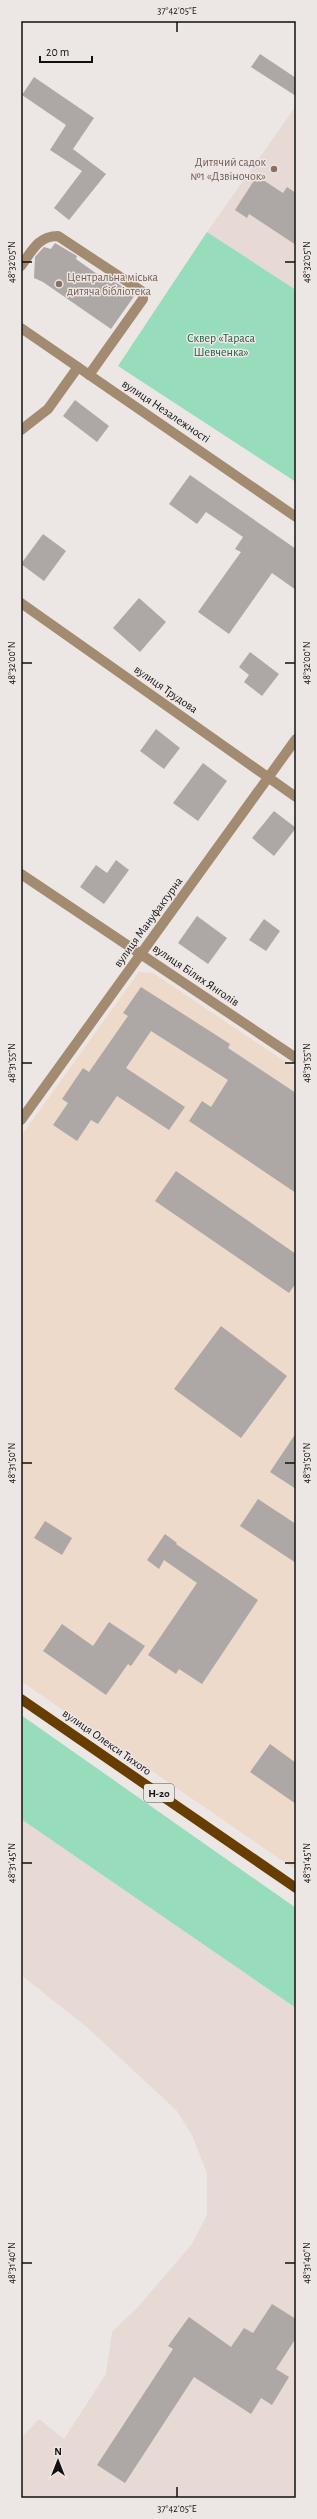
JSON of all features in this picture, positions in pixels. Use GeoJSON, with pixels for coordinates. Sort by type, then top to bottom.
{"type":"FeatureCollection","features":[{"type":"Feature","properties":{"kind":"main road","name":"вулиця Олекси Тихого"},"geometry":{"type":"LineString","coordinates":[[21,1699],[296,1888]]}},
{"type":"Feature","properties":{"kind":"street"},"geometry":{"type":"LineString","coordinates":[[21,266],[39,242],[47,236],[58,236],[143,292],[143,299],[90,375]]}},
{"type":"Feature","properties":{"kind":"street","name":"вулиця Незалежності"},"geometry":{"type":"LineString","coordinates":[[21,328],[296,516]]}},
{"type":"Feature","properties":{"kind":"street"},"geometry":{"type":"LineString","coordinates":[[21,430],[48,409],[78,367]]}},
{"type":"Feature","properties":{"kind":"street","name":"вулиця Трудова"},"geometry":{"type":"LineString","coordinates":[[21,603],[269,776],[296,797]]}},
{"type":"Feature","properties":{"kind":"street","name":"вулиця Мануфактурна"},"geometry":{"type":"LineString","coordinates":[[21,1120],[296,739]]}},
{"type":"Feature","properties":{"kind":"street","name":"вулиця Білих Янголів"},"geometry":{"type":"LineString","coordinates":[[21,874],[296,1058]]}},
{"type":"Feature","properties":{"kind":"shaded area","name":"Дитячий садок №1 «Дзвіночок»"},"geometry":{"type":"Polygon","coordinates":[[[296,106],[296,290],[207,232],[296,106]]]}},
{"type":"Feature","properties":{"kind":"shaded area"},"geometry":{"type":"Polygon","coordinates":[[[139,972],[153,973],[296,1069],[296,1870],[21,1681],[21,1136],[139,972]]]}},
{"type":"Feature","properties":{"kind":"shaded area"},"geometry":{"type":"Polygon","coordinates":[[[21,1819],[296,2008],[296,2498],[21,2498],[21,2438],[39,2419],[64,2439],[106,2374],[112,2332],[137,2308],[192,2244],[207,2215],[207,2173],[192,2135],[177,2111],[88,2028],[21,1975],[21,1819]]]}},
{"type":"Feature","properties":{"kind":"green space","name":"Сквер «Тараса Шевченка»"},"geometry":{"type":"Polygon","coordinates":[[[207,232],[296,290],[296,482],[118,366],[207,232]]]}},
{"type":"Feature","properties":{"kind":"green space"},"geometry":{"type":"Polygon","coordinates":[[[21,1715],[296,1908],[296,2008],[21,1819],[21,1715]]]}},
{"type":"Feature","properties":{"kind":"building"},"geometry":{"type":"Polygon","coordinates":[[[260,54],[296,78],[296,96],[251,67],[260,54]]]}},
{"type":"Feature","properties":{"kind":"building"},"geometry":{"type":"Polygon","coordinates":[[[34,77],[94,118],[73,149],[106,174],[69,220],[54,208],[82,171],[50,150],[66,125],[22,95],[34,77]]]}},
{"type":"Feature","properties":{"kind":"building"},"geometry":{"type":"Polygon","coordinates":[[[257,176],[283,193],[287,187],[296,193],[296,245],[249,214],[247,218],[235,210],[257,176]]]}},
{"type":"Feature","properties":{"kind":"building"},"geometry":{"type":"Polygon","coordinates":[[[55,243],[77,256],[76,259],[111,284],[114,281],[135,295],[111,329],[43,282],[34,278],[35,257],[44,247],[51,249],[55,243]]]}},
{"type":"Feature","properties":{"kind":"building"},"geometry":{"type":"Polygon","coordinates":[[[75,400],[109,426],[97,442],[63,416],[75,400]]]}},
{"type":"Feature","properties":{"kind":"building"},"geometry":{"type":"Polygon","coordinates":[[[190,475],[296,549],[296,590],[272,573],[229,634],[198,612],[241,552],[235,549],[243,537],[206,512],[197,524],[169,504],[190,475]]]}},
{"type":"Feature","properties":{"kind":"building"},"geometry":{"type":"Polygon","coordinates":[[[43,534],[66,551],[44,581],[21,564],[43,534]]]}},
{"type":"Feature","properties":{"kind":"building"},"geometry":{"type":"Polygon","coordinates":[[[139,598],[166,622],[140,652],[113,628],[139,598]]]}},
{"type":"Feature","properties":{"kind":"building"},"geometry":{"type":"Polygon","coordinates":[[[250,652],[279,674],[262,696],[244,682],[249,675],[239,667],[250,652]]]}},
{"type":"Feature","properties":{"kind":"building"},"geometry":{"type":"Polygon","coordinates":[[[156,729],[180,748],[164,769],[140,751],[156,729]]]}},
{"type":"Feature","properties":{"kind":"building"},"geometry":{"type":"Polygon","coordinates":[[[203,763],[227,781],[198,821],[173,803],[203,763]]]}},
{"type":"Feature","properties":{"kind":"building"},"geometry":{"type":"Polygon","coordinates":[[[274,811],[296,828],[274,856],[252,838],[274,811]]]}},
{"type":"Feature","properties":{"kind":"building"},"geometry":{"type":"Polygon","coordinates":[[[116,860],[129,870],[104,904],[80,887],[96,865],[107,873],[116,860]]]}},
{"type":"Feature","properties":{"kind":"building"},"geometry":{"type":"Polygon","coordinates":[[[197,916],[227,938],[208,964],[178,943],[197,916]]]}},
{"type":"Feature","properties":{"kind":"building"},"geometry":{"type":"Polygon","coordinates":[[[264,919],[280,931],[266,951],[249,940],[264,919]]]}},
{"type":"Feature","properties":{"kind":"building"},"geometry":{"type":"Polygon","coordinates":[[[141,987],[230,1044],[228,1048],[296,1093],[296,1193],[189,1121],[202,1101],[211,1107],[228,1080],[151,1031],[126,1068],[185,1107],[169,1130],[117,1096],[98,1124],[91,1120],[77,1141],[53,1125],[68,1103],[62,1099],[83,1068],[89,1072],[128,1016],[123,1013],[141,987]]]}},
{"type":"Feature","properties":{"kind":"building"},"geometry":{"type":"Polygon","coordinates":[[[176,1171],[296,1254],[296,1283],[289,1293],[155,1201],[176,1171]]]}},
{"type":"Feature","properties":{"kind":"building"},"geometry":{"type":"Polygon","coordinates":[[[221,1326],[287,1376],[241,1438],[174,1389],[221,1326]]]}},
{"type":"Feature","properties":{"kind":"building"},"geometry":{"type":"Polygon","coordinates":[[[296,1433],[296,1489],[270,1472],[296,1433]]]}},
{"type":"Feature","properties":{"kind":"building"},"geometry":{"type":"Polygon","coordinates":[[[258,1499],[296,1524],[296,1563],[240,1526],[258,1499]]]}},
{"type":"Feature","properties":{"kind":"building"},"geometry":{"type":"Polygon","coordinates":[[[45,1521],[72,1538],[62,1555],[34,1538],[45,1521]]]}},
{"type":"Feature","properties":{"kind":"building"},"geometry":{"type":"Polygon","coordinates":[[[165,1534],[177,1543],[176,1544],[258,1600],[202,1684],[179,1669],[176,1674],[148,1655],[197,1583],[164,1560],[159,1569],[147,1560],[165,1534]]]}},
{"type":"Feature","properties":{"kind":"building"},"geometry":{"type":"Polygon","coordinates":[[[109,1622],[145,1646],[131,1666],[128,1664],[106,1695],[43,1651],[62,1624],[93,1646],[109,1622]]]}},
{"type":"Feature","properties":{"kind":"building"},"geometry":{"type":"Polygon","coordinates":[[[270,1744],[296,1763],[296,1804],[250,1772],[270,1744]]]}},
{"type":"Feature","properties":{"kind":"building"},"geometry":{"type":"Polygon","coordinates":[[[272,2304],[296,2319],[296,2338],[276,2369],[289,2377],[272,2405],[261,2398],[251,2414],[194,2377],[125,2483],[97,2465],[173,2349],[168,2346],[189,2317],[231,2347],[244,2328],[253,2333],[272,2304]]]}},
{"type":"Feature","properties":{"kind":"place","name":"Дитячий садок №1 «Дзвіночок»"},"geometry":{"type":"Point","coordinates":[274,169]}},
{"type":"Feature","properties":{"kind":"place","name":"Центральна міська дитяча бібліотека"},"geometry":{"type":"Point","coordinates":[59,284]}}]}
